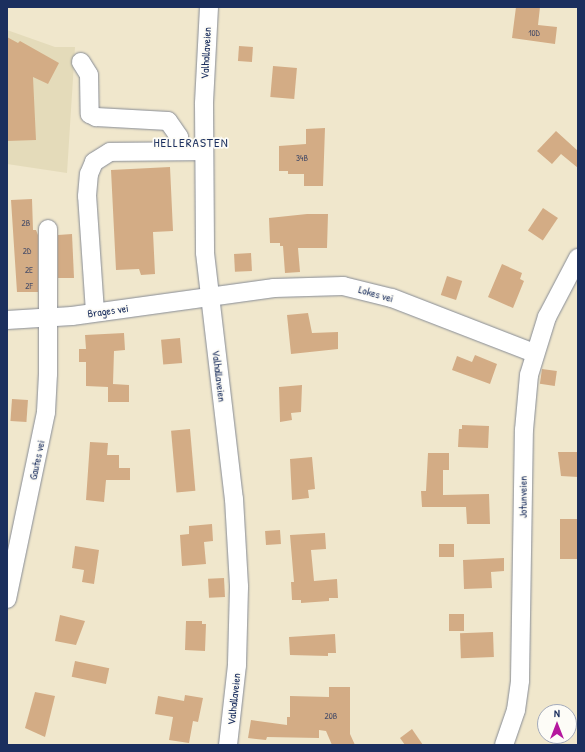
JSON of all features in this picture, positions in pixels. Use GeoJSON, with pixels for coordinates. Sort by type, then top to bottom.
{"type":"FeatureCollection","features":[{"type":"Feature","properties":{"kind":"street","name":"Valhallaveien"},"geometry":{"type":"LineString","coordinates":[[209,7],[204,151],[205,238],[209,296],[238,550],[238,652],[228,745]]}},
{"type":"Feature","properties":{"kind":"street"},"geometry":{"type":"LineString","coordinates":[[81,62],[88,75],[90,114],[96,117],[168,121],[179,137],[180,150]]}},
{"type":"Feature","properties":{"kind":"street"},"geometry":{"type":"LineString","coordinates":[[95,312],[87,214],[91,167],[98,157],[110,152],[180,150],[204,151]]}},
{"type":"Feature","properties":{"kind":"street","name":"Gautes vei"},"geometry":{"type":"LineString","coordinates":[[7,599],[44,426],[48,374],[48,229]]}},
{"type":"Feature","properties":{"kind":"street","name":"Jotunveien"},"geometry":{"type":"LineString","coordinates":[[504,745],[516,710],[520,680],[524,430],[526,392],[534,353],[554,300],[578,258]]}},
{"type":"Feature","properties":{"kind":"street","name":"Lokes vei"},"geometry":{"type":"LineString","coordinates":[[209,296],[295,286],[343,286],[392,298],[534,353]]}},
{"type":"Feature","properties":{"kind":"street","name":"Brages vei"},"geometry":{"type":"LineString","coordinates":[[7,320],[48,319],[209,296]]}},
{"type":"Feature","properties":{"kind":"shaded area"},"geometry":{"type":"Polygon","coordinates":[[[7,30],[55,47],[75,47],[67,173],[7,164],[7,30]]]}},
{"type":"Feature","properties":{"kind":"building"},"geometry":{"type":"Polygon","coordinates":[[[516,7],[540,7],[538,25],[557,27],[555,44],[512,38],[516,7]]]}},
{"type":"Feature","properties":{"kind":"building"},"geometry":{"type":"Polygon","coordinates":[[[7,37],[18,43],[20,41],[59,63],[48,84],[33,77],[36,140],[7,141],[7,37]]]}},
{"type":"Feature","properties":{"kind":"building"},"geometry":{"type":"Polygon","coordinates":[[[239,46],[253,47],[252,62],[238,61],[239,46]]]}},
{"type":"Feature","properties":{"kind":"building"},"geometry":{"type":"Polygon","coordinates":[[[273,66],[297,68],[294,99],[270,97],[273,66]]]}},
{"type":"Feature","properties":{"kind":"building"},"geometry":{"type":"Polygon","coordinates":[[[325,128],[323,186],[304,186],[304,174],[288,174],[288,171],[279,171],[279,146],[306,144],[306,129],[325,128]]]}},
{"type":"Feature","properties":{"kind":"building"},"geometry":{"type":"Polygon","coordinates":[[[556,131],[578,151],[578,168],[561,154],[552,164],[537,151],[556,131]]]}},
{"type":"Feature","properties":{"kind":"building"},"geometry":{"type":"Polygon","coordinates":[[[170,167],[173,231],[153,232],[155,274],[141,275],[139,269],[116,270],[111,170],[170,167]]]}},
{"type":"Feature","properties":{"kind":"building"},"geometry":{"type":"Polygon","coordinates":[[[32,199],[33,230],[36,230],[38,235],[38,292],[17,292],[11,200],[32,199]]]}},
{"type":"Feature","properties":{"kind":"building"},"geometry":{"type":"Polygon","coordinates":[[[543,208],[558,218],[543,240],[528,230],[543,208]]]}},
{"type":"Feature","properties":{"kind":"building"},"geometry":{"type":"Polygon","coordinates":[[[307,214],[328,214],[327,248],[298,248],[300,272],[285,273],[283,246],[280,246],[280,243],[270,243],[269,218],[307,214]]]}},
{"type":"Feature","properties":{"kind":"building"},"geometry":{"type":"Polygon","coordinates":[[[72,234],[74,278],[58,278],[58,235],[72,234]]]}},
{"type":"Feature","properties":{"kind":"building"},"geometry":{"type":"Polygon","coordinates":[[[251,253],[252,271],[235,272],[234,254],[251,253]]]}},
{"type":"Feature","properties":{"kind":"building"},"geometry":{"type":"Polygon","coordinates":[[[502,264],[522,273],[520,279],[524,281],[513,308],[488,297],[502,264]]]}},
{"type":"Feature","properties":{"kind":"building"},"geometry":{"type":"Polygon","coordinates":[[[447,276],[462,281],[456,300],[441,295],[447,276]]]}},
{"type":"Feature","properties":{"kind":"building"},"geometry":{"type":"Polygon","coordinates":[[[308,313],[312,333],[338,332],[338,349],[291,354],[287,315],[308,313]]]}},
{"type":"Feature","properties":{"kind":"building"},"geometry":{"type":"Polygon","coordinates":[[[124,333],[125,350],[114,351],[113,384],[129,385],[129,402],[108,402],[108,387],[86,386],[86,362],[79,362],[79,349],[86,349],[85,335],[124,333]]]}},
{"type":"Feature","properties":{"kind":"building"},"geometry":{"type":"Polygon","coordinates":[[[180,338],[182,363],[163,365],[161,340],[180,338]]]}},
{"type":"Feature","properties":{"kind":"building"},"geometry":{"type":"Polygon","coordinates":[[[475,355],[497,364],[490,384],[452,370],[457,356],[472,362],[475,355]]]}},
{"type":"Feature","properties":{"kind":"building"},"geometry":{"type":"Polygon","coordinates":[[[542,369],[557,371],[555,386],[540,384],[542,369]]]}},
{"type":"Feature","properties":{"kind":"building"},"geometry":{"type":"Polygon","coordinates":[[[302,385],[301,412],[291,413],[292,420],[280,422],[279,387],[302,385]]]}},
{"type":"Feature","properties":{"kind":"building"},"geometry":{"type":"Polygon","coordinates":[[[12,399],[28,400],[26,422],[10,421],[12,399]]]}},
{"type":"Feature","properties":{"kind":"building"},"geometry":{"type":"Polygon","coordinates":[[[462,425],[489,426],[488,448],[458,447],[459,429],[462,429],[462,425]]]}},
{"type":"Feature","properties":{"kind":"building"},"geometry":{"type":"Polygon","coordinates":[[[190,429],[195,491],[176,492],[171,431],[190,429]]]}},
{"type":"Feature","properties":{"kind":"building"},"geometry":{"type":"Polygon","coordinates":[[[90,442],[108,443],[107,455],[119,455],[119,468],[130,468],[130,480],[106,480],[104,502],[86,500],[90,442]]]}},
{"type":"Feature","properties":{"kind":"building"},"geometry":{"type":"Polygon","coordinates":[[[558,452],[578,452],[578,477],[561,476],[558,452]]]}},
{"type":"Feature","properties":{"kind":"building"},"geometry":{"type":"Polygon","coordinates":[[[428,453],[449,453],[449,470],[443,470],[443,495],[489,494],[490,524],[467,524],[466,507],[422,507],[421,491],[426,491],[428,453]]]}},
{"type":"Feature","properties":{"kind":"building"},"geometry":{"type":"Polygon","coordinates":[[[312,457],[315,489],[308,490],[309,498],[292,500],[290,459],[312,457]]]}},
{"type":"Feature","properties":{"kind":"building"},"geometry":{"type":"Polygon","coordinates":[[[560,519],[578,519],[578,559],[560,559],[560,519]]]}},
{"type":"Feature","properties":{"kind":"building"},"geometry":{"type":"Polygon","coordinates":[[[212,524],[213,541],[204,542],[206,564],[182,566],[180,535],[189,534],[189,526],[212,524]]]}},
{"type":"Feature","properties":{"kind":"building"},"geometry":{"type":"Polygon","coordinates":[[[280,530],[281,544],[266,545],[265,531],[280,530]]]}},
{"type":"Feature","properties":{"kind":"building"},"geometry":{"type":"Polygon","coordinates":[[[325,533],[326,549],[311,550],[314,581],[337,579],[338,598],[329,598],[329,601],[301,603],[301,600],[292,600],[291,582],[294,582],[290,535],[325,533]]]}},
{"type":"Feature","properties":{"kind":"building"},"geometry":{"type":"Polygon","coordinates":[[[439,544],[454,544],[454,557],[439,557],[439,544]]]}},
{"type":"Feature","properties":{"kind":"building"},"geometry":{"type":"Polygon","coordinates":[[[75,546],[99,550],[94,584],[82,582],[84,570],[72,568],[75,546]]]}},
{"type":"Feature","properties":{"kind":"building"},"geometry":{"type":"Polygon","coordinates":[[[504,558],[504,571],[491,572],[492,588],[464,589],[463,560],[504,558]]]}},
{"type":"Feature","properties":{"kind":"building"},"geometry":{"type":"Polygon","coordinates":[[[224,578],[225,597],[209,598],[208,579],[224,578]]]}},
{"type":"Feature","properties":{"kind":"building"},"geometry":{"type":"Polygon","coordinates":[[[449,614],[464,614],[464,631],[449,631],[449,614]]]}},
{"type":"Feature","properties":{"kind":"building"},"geometry":{"type":"Polygon","coordinates":[[[60,615],[85,621],[76,645],[55,641],[60,615]]]}},
{"type":"Feature","properties":{"kind":"building"},"geometry":{"type":"Polygon","coordinates":[[[186,621],[202,621],[202,624],[206,624],[205,651],[185,650],[186,621]]]}},
{"type":"Feature","properties":{"kind":"building"},"geometry":{"type":"Polygon","coordinates":[[[493,632],[494,657],[461,658],[460,633],[493,632]]]}},
{"type":"Feature","properties":{"kind":"building"},"geometry":{"type":"Polygon","coordinates":[[[335,634],[336,653],[328,653],[328,656],[290,655],[289,637],[335,634]]]}},
{"type":"Feature","properties":{"kind":"building"},"geometry":{"type":"Polygon","coordinates":[[[75,661],[109,668],[106,684],[72,677],[75,661]]]}},
{"type":"Feature","properties":{"kind":"building"},"geometry":{"type":"Polygon","coordinates":[[[329,687],[350,687],[350,734],[355,745],[332,745],[326,731],[319,730],[319,738],[267,737],[266,740],[248,738],[251,720],[287,725],[287,717],[290,717],[290,696],[329,697],[329,687]]]}},
{"type":"Feature","properties":{"kind":"building"},"geometry":{"type":"Polygon","coordinates":[[[35,692],[55,696],[45,737],[25,728],[35,692]]]}},
{"type":"Feature","properties":{"kind":"building"},"geometry":{"type":"Polygon","coordinates":[[[185,695],[203,698],[198,722],[193,721],[189,743],[169,740],[173,717],[155,714],[158,696],[184,701],[185,695]]]}},
{"type":"Feature","properties":{"kind":"building"},"geometry":{"type":"Polygon","coordinates":[[[412,729],[423,745],[405,745],[400,738],[412,729]]]}},
{"type":"Feature","properties":{"kind":"district","name":"HELLERASTEN"},"geometry":{"type":"Point","coordinates":[191,142]}}]}
